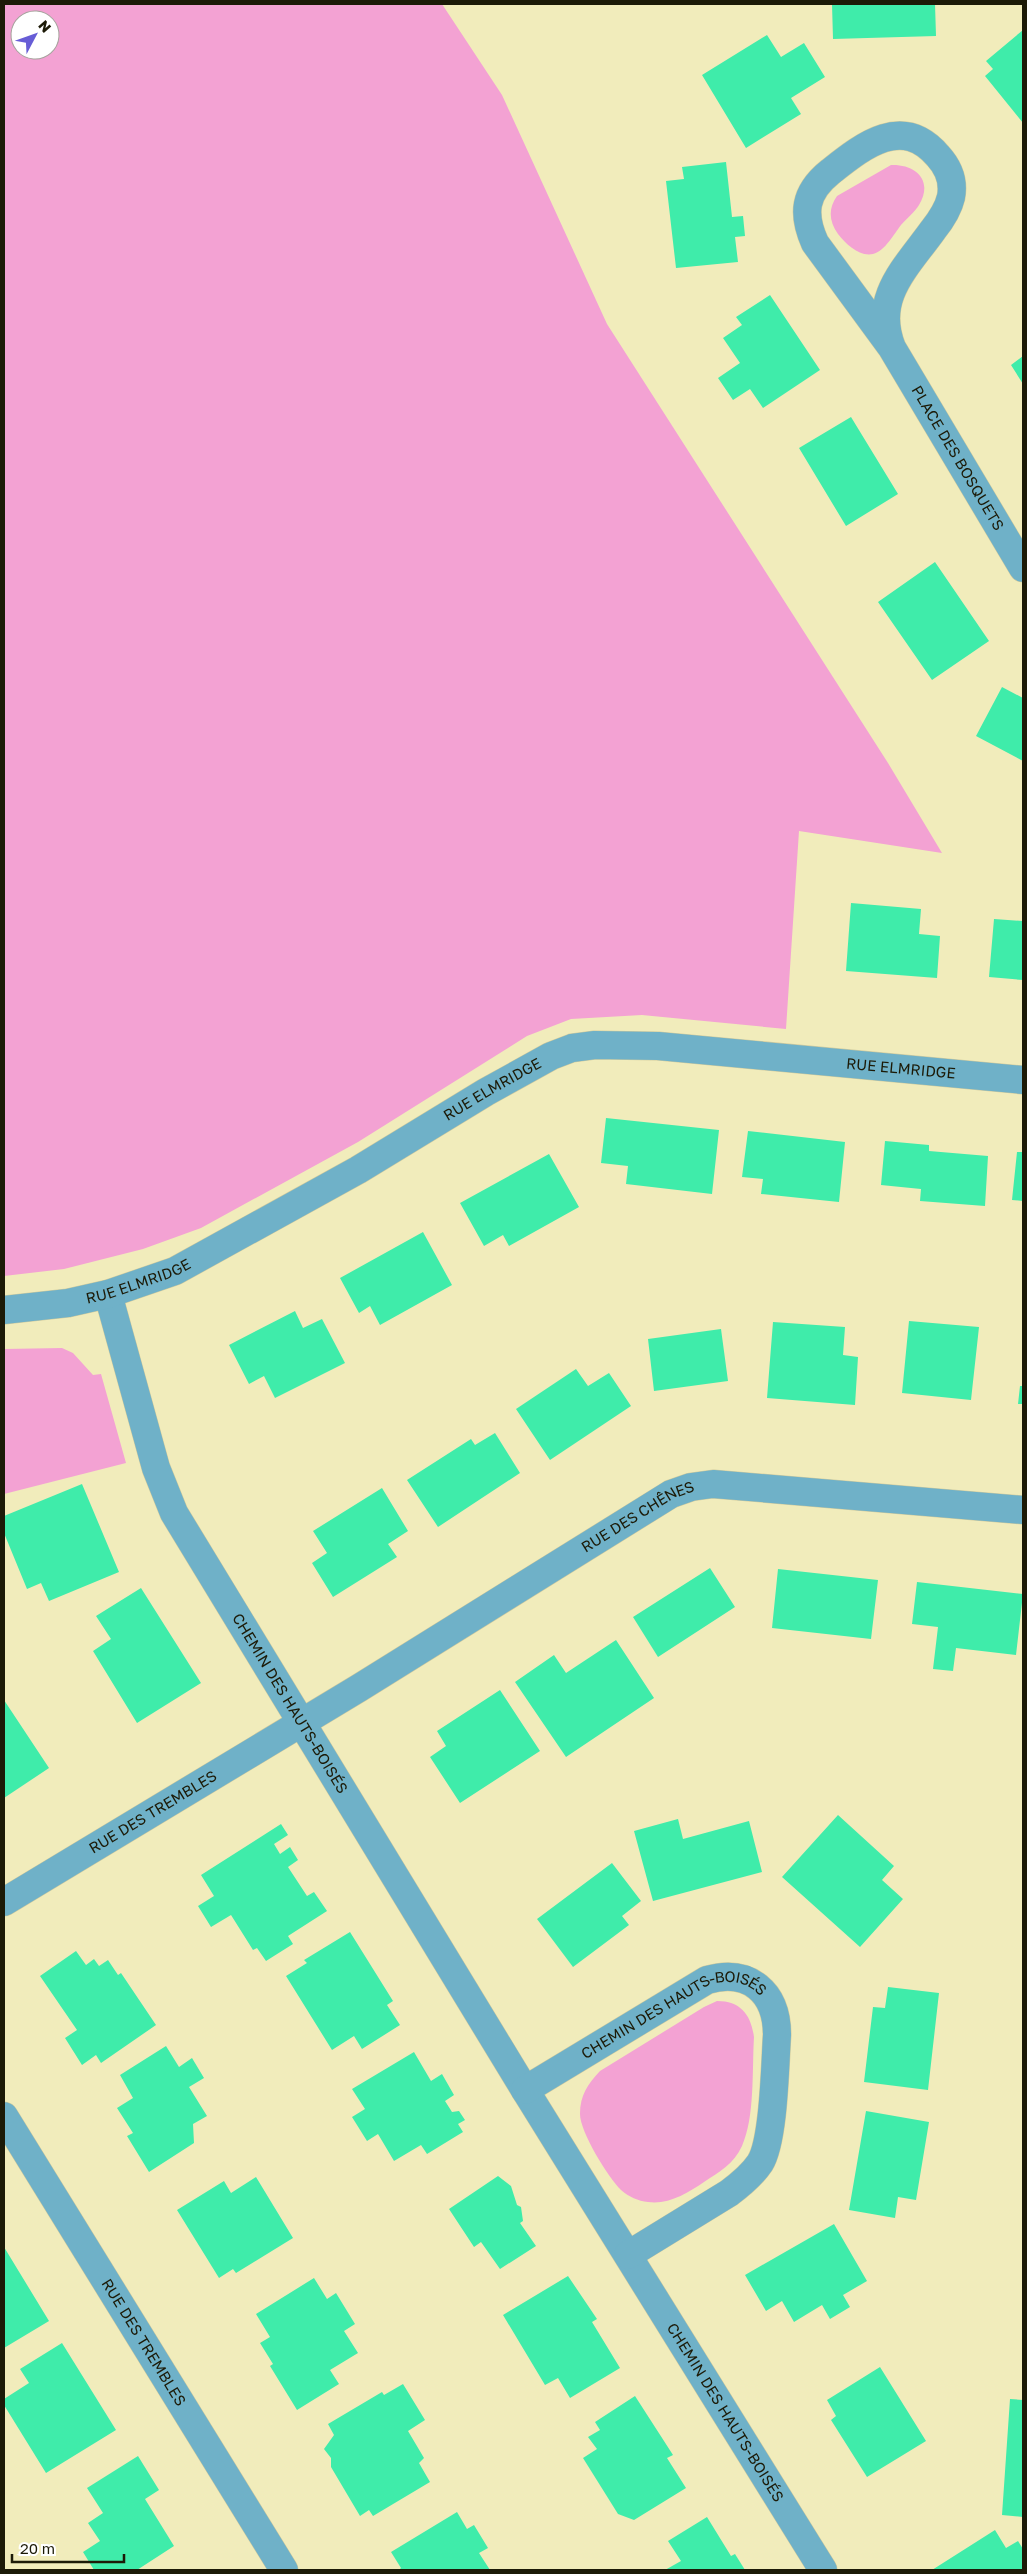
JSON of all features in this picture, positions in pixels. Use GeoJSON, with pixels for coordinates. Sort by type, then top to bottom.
{"type":"FeatureCollection","features":[{"type":"Feature","properties":{"kind":"street","name":"PLACE DES BOSQUETS"},"geometry":{"type":"LineString","coordinates":[[892,348],[887,334],[884,314],[890,293],[903,270],[945,214],[951,197],[952,180],[945,164],[934,150],[917,139],[898,134],[879,139],[853,154],[828,174],[812,192],[807,207],[807,225],[815,243],[892,348],[1023,568]]}},
{"type":"Feature","properties":{"kind":"street","name":"RUE ELMRIDGE"},"geometry":{"type":"LineString","coordinates":[[4,1310],[68,1303],[108,1294],[160,1277],[201,1258],[358,1170],[524,1070],[572,1048],[620,1044],[658,1046],[1023,1080]]}},
{"type":"Feature","properties":{"kind":"street","name":"CHEMIN DES HAUTS-BOISÉS"},"geometry":{"type":"LineString","coordinates":[[108,1294],[156,1468],[174,1513],[525,2090],[823,2570]]}},
{"type":"Feature","properties":{"kind":"street","name":"RUE DES CHÊNES"},"geometry":{"type":"LineString","coordinates":[[301,1722],[653,1504],[691,1487],[722,1485],[1023,1510]]}},
{"type":"Feature","properties":{"kind":"street","name":"RUE DES TREMBLES"},"geometry":{"type":"LineString","coordinates":[[4,1902],[301,1722]]}},
{"type":"Feature","properties":{"kind":"street","name":"CHEMIN DES HAUTS-BOISÉS"},"geometry":{"type":"LineString","coordinates":[[525,2090],[707,1980],[720,1976],[744,1978],[755,1985],[770,2002],[777,2022],[778,2036],[769,2133],[766,2150],[760,2162],[740,2184],[729,2192],[628,2255]]}},
{"type":"Feature","properties":{"kind":"street","name":"RUE DES TREMBLES"},"geometry":{"type":"LineString","coordinates":[[4,2116],[284,2570]]}},
{"type":"Feature","properties":{"kind":"shaded area"},"geometry":{"type":"Polygon","coordinates":[[[4,4],[442,4],[502,95],[607,324],[888,763],[942,853],[799,831],[786,1029],[642,1015],[571,1019],[527,1036],[358,1142],[201,1228],[143,1249],[64,1269],[4,1276],[4,4]]]}},
{"type":"Feature","properties":{"kind":"shaded area"},"geometry":{"type":"Polygon","coordinates":[[[891,165],[908,167],[920,175],[924,188],[923,196],[917,208],[885,246],[873,254],[863,254],[849,246],[838,234],[831,220],[832,206],[837,196],[891,165]]]}},
{"type":"Feature","properties":{"kind":"shaded area"},"geometry":{"type":"Polygon","coordinates":[[[62,1348],[73,1353],[93,1375],[101,1374],[126,1463],[4,1494],[4,1349],[62,1348]]]}},
{"type":"Feature","properties":{"kind":"shaded area"},"geometry":{"type":"Polygon","coordinates":[[[717,2001],[738,2007],[747,2016],[753,2029],[751,2107],[742,2146],[735,2158],[726,2167],[685,2194],[663,2202],[644,2201],[634,2198],[621,2190],[616,2184],[602,2165],[590,2143],[581,2122],[580,2107],[583,2095],[588,2085],[600,2071],[704,2007],[717,2001]]]}},
{"type":"Feature","properties":{"kind":"building"},"geometry":{"type":"Polygon","coordinates":[[[832,4],[935,4],[936,36],[833,39],[832,4]]]}},
{"type":"Feature","properties":{"kind":"building"},"geometry":{"type":"Polygon","coordinates":[[[1023,30],[1023,123],[985,76],[993,69],[986,61],[1023,30]]]}},
{"type":"Feature","properties":{"kind":"building"},"geometry":{"type":"Polygon","coordinates":[[[767,35],[781,57],[804,43],[825,77],[791,98],[801,114],[746,148],[702,75],[767,35]]]}},
{"type":"Feature","properties":{"kind":"building"},"geometry":{"type":"Polygon","coordinates":[[[726,162],[732,217],[743,216],[745,236],[735,237],[738,262],[676,268],[666,181],[684,179],[682,167],[726,162]]]}},
{"type":"Feature","properties":{"kind":"building"},"geometry":{"type":"Polygon","coordinates":[[[770,295],[820,370],[763,408],[750,389],[733,400],[718,378],[740,363],[723,338],[742,325],[736,317],[770,295]]]}},
{"type":"Feature","properties":{"kind":"building"},"geometry":{"type":"Polygon","coordinates":[[[1023,356],[1023,384],[1011,365],[1023,356]]]}},
{"type":"Feature","properties":{"kind":"building"},"geometry":{"type":"Polygon","coordinates":[[[851,417],[898,494],[846,526],[799,448],[851,417]]]}},
{"type":"Feature","properties":{"kind":"building"},"geometry":{"type":"Polygon","coordinates":[[[935,562],[989,641],[932,680],[878,602],[935,562]]]}},
{"type":"Feature","properties":{"kind":"building"},"geometry":{"type":"Polygon","coordinates":[[[1002,687],[1023,698],[1023,761],[976,736],[1002,687]]]}},
{"type":"Feature","properties":{"kind":"building"},"geometry":{"type":"Polygon","coordinates":[[[851,903],[921,909],[919,934],[940,936],[937,978],[846,971],[851,903]]]}},
{"type":"Feature","properties":{"kind":"building"},"geometry":{"type":"Polygon","coordinates":[[[994,919],[1023,921],[1023,980],[989,977],[994,919]]]}},
{"type":"Feature","properties":{"kind":"building"},"geometry":{"type":"Polygon","coordinates":[[[606,1118],[719,1130],[712,1194],[626,1184],[628,1166],[601,1163],[606,1118]]]}},
{"type":"Feature","properties":{"kind":"building"},"geometry":{"type":"Polygon","coordinates":[[[748,1131],[845,1142],[839,1202],[761,1194],[763,1179],[742,1177],[748,1131]]]}},
{"type":"Feature","properties":{"kind":"building"},"geometry":{"type":"Polygon","coordinates":[[[885,1141],[929,1145],[929,1151],[988,1156],[985,1206],[920,1201],[921,1189],[881,1185],[885,1141]]]}},
{"type":"Feature","properties":{"kind":"building"},"geometry":{"type":"Polygon","coordinates":[[[1017,1152],[1023,1152],[1023,1201],[1012,1200],[1017,1152]]]}},
{"type":"Feature","properties":{"kind":"building"},"geometry":{"type":"Polygon","coordinates":[[[549,1154],[579,1207],[509,1246],[503,1235],[484,1246],[460,1203],[549,1154]]]}},
{"type":"Feature","properties":{"kind":"building"},"geometry":{"type":"Polygon","coordinates":[[[423,1232],[452,1285],[380,1325],[370,1306],[359,1313],[340,1278],[423,1232]]]}},
{"type":"Feature","properties":{"kind":"building"},"geometry":{"type":"Polygon","coordinates":[[[295,1311],[303,1328],[322,1319],[345,1363],[275,1398],[264,1376],[249,1384],[229,1345],[295,1311]]]}},
{"type":"Feature","properties":{"kind":"building"},"geometry":{"type":"Polygon","coordinates":[[[909,1321],[979,1327],[971,1400],[902,1393],[909,1321]]]}},
{"type":"Feature","properties":{"kind":"building"},"geometry":{"type":"Polygon","coordinates":[[[773,1322],[845,1327],[843,1355],[858,1357],[855,1405],[767,1398],[773,1322]]]}},
{"type":"Feature","properties":{"kind":"building"},"geometry":{"type":"Polygon","coordinates":[[[721,1329],[728,1381],[654,1391],[648,1339],[721,1329]]]}},
{"type":"Feature","properties":{"kind":"building"},"geometry":{"type":"Polygon","coordinates":[[[576,1369],[588,1386],[609,1373],[631,1406],[550,1460],[516,1409],[576,1369]]]}},
{"type":"Feature","properties":{"kind":"building"},"geometry":{"type":"Polygon","coordinates":[[[1020,1386],[1023,1386],[1023,1404],[1018,1404],[1020,1386]]]}},
{"type":"Feature","properties":{"kind":"building"},"geometry":{"type":"Polygon","coordinates":[[[495,1433],[520,1473],[438,1527],[407,1480],[471,1439],[475,1445],[495,1433]]]}},
{"type":"Feature","properties":{"kind":"building"},"geometry":{"type":"Polygon","coordinates":[[[82,1484],[119,1572],[49,1601],[41,1583],[27,1589],[4,1533],[4,1516],[82,1484]]]}},
{"type":"Feature","properties":{"kind":"building"},"geometry":{"type":"Polygon","coordinates":[[[382,1488],[408,1531],[388,1544],[397,1557],[333,1597],[312,1563],[327,1553],[313,1531],[382,1488]]]}},
{"type":"Feature","properties":{"kind":"building"},"geometry":{"type":"Polygon","coordinates":[[[710,1568],[735,1607],[658,1657],[633,1617],[710,1568]]]}},
{"type":"Feature","properties":{"kind":"building"},"geometry":{"type":"Polygon","coordinates":[[[778,1569],[878,1580],[871,1639],[772,1628],[778,1569]]]}},
{"type":"Feature","properties":{"kind":"building"},"geometry":{"type":"Polygon","coordinates":[[[917,1582],[1023,1594],[1016,1655],[956,1648],[953,1671],[933,1669],[938,1627],[912,1624],[917,1582]]]}},
{"type":"Feature","properties":{"kind":"building"},"geometry":{"type":"Polygon","coordinates":[[[141,1588],[201,1683],[137,1723],[93,1651],[111,1639],[96,1616],[141,1588]]]}},
{"type":"Feature","properties":{"kind":"building"},"geometry":{"type":"Polygon","coordinates":[[[616,1640],[654,1698],[566,1757],[515,1682],[554,1655],[566,1673],[616,1640]]]}},
{"type":"Feature","properties":{"kind":"building"},"geometry":{"type":"Polygon","coordinates":[[[500,1690],[540,1751],[460,1803],[430,1757],[446,1746],[437,1731],[500,1690]]]}},
{"type":"Feature","properties":{"kind":"building"},"geometry":{"type":"Polygon","coordinates":[[[4,1700],[49,1768],[4,1798],[4,1700]]]}},
{"type":"Feature","properties":{"kind":"building"},"geometry":{"type":"Polygon","coordinates":[[[838,1815],[894,1866],[882,1880],[903,1899],[860,1947],[782,1877],[838,1815]]]}},
{"type":"Feature","properties":{"kind":"building"},"geometry":{"type":"Polygon","coordinates":[[[678,1819],[683,1839],[749,1821],[762,1872],[653,1901],[634,1831],[678,1819]]]}},
{"type":"Feature","properties":{"kind":"building"},"geometry":{"type":"Polygon","coordinates":[[[281,1824],[288,1835],[274,1844],[280,1854],[290,1847],[298,1860],[288,1867],[307,1896],[314,1892],[327,1911],[288,1936],[293,1944],[266,1961],[257,1948],[253,1950],[231,1915],[211,1927],[198,1906],[214,1896],[201,1875],[281,1824]]]}},
{"type":"Feature","properties":{"kind":"building"},"geometry":{"type":"Polygon","coordinates":[[[612,1863],[641,1901],[622,1916],[629,1925],[573,1967],[537,1919],[612,1863]]]}},
{"type":"Feature","properties":{"kind":"building"},"geometry":{"type":"Polygon","coordinates":[[[350,1932],[393,2001],[387,2005],[400,2025],[362,2049],[354,2036],[332,2050],[286,1976],[307,1963],[304,1960],[350,1932]]]}},
{"type":"Feature","properties":{"kind":"building"},"geometry":{"type":"Polygon","coordinates":[[[76,1951],[86,1965],[94,1959],[99,1966],[108,1960],[118,1975],[121,1973],[156,2025],[101,2063],[96,2055],[82,2065],[65,2038],[77,2030],[40,1976],[76,1951]]]}},
{"type":"Feature","properties":{"kind":"building"},"geometry":{"type":"Polygon","coordinates":[[[888,1987],[939,1993],[928,2090],[864,2082],[873,2007],[885,2008],[888,1987]]]}},
{"type":"Feature","properties":{"kind":"building"},"geometry":{"type":"Polygon","coordinates":[[[166,2046],[179,2067],[192,2058],[204,2078],[189,2087],[207,2116],[193,2124],[194,2143],[149,2172],[127,2136],[133,2133],[117,2108],[133,2098],[120,2075],[166,2046]]]}},
{"type":"Feature","properties":{"kind":"building"},"geometry":{"type":"Polygon","coordinates":[[[414,2052],[431,2081],[442,2074],[454,2095],[445,2101],[452,2112],[459,2111],[465,2120],[458,2124],[463,2132],[427,2154],[421,2145],[394,2161],[378,2134],[367,2141],[352,2117],[365,2109],[352,2089],[414,2052]]]}},
{"type":"Feature","properties":{"kind":"building"},"geometry":{"type":"Polygon","coordinates":[[[866,2111],[929,2122],[916,2200],[898,2197],[895,2218],[849,2210],[866,2111]]]}},
{"type":"Feature","properties":{"kind":"building"},"geometry":{"type":"Polygon","coordinates":[[[498,2176],[511,2186],[517,2205],[521,2207],[523,2221],[520,2223],[536,2246],[500,2269],[481,2242],[474,2247],[449,2209],[498,2176]]]}},
{"type":"Feature","properties":{"kind":"building"},"geometry":{"type":"Polygon","coordinates":[[[256,2177],[293,2238],[236,2273],[233,2269],[219,2278],[177,2210],[224,2181],[231,2193],[256,2177]]]}},
{"type":"Feature","properties":{"kind":"building"},"geometry":{"type":"Polygon","coordinates":[[[834,2224],[867,2281],[843,2295],[850,2307],[830,2319],[822,2305],[794,2322],[782,2301],[766,2311],[745,2275],[834,2224]]]}},
{"type":"Feature","properties":{"kind":"building"},"geometry":{"type":"Polygon","coordinates":[[[4,2247],[49,2321],[4,2348],[4,2247]]]}},
{"type":"Feature","properties":{"kind":"building"},"geometry":{"type":"Polygon","coordinates":[[[568,2276],[597,2319],[592,2322],[620,2368],[570,2398],[558,2378],[545,2385],[503,2315],[568,2276]]]}},
{"type":"Feature","properties":{"kind":"building"},"geometry":{"type":"Polygon","coordinates":[[[314,2278],[327,2299],[336,2293],[355,2324],[344,2331],[358,2353],[330,2370],[339,2384],[297,2410],[270,2366],[273,2364],[260,2343],[270,2337],[256,2314],[314,2278]]]}},
{"type":"Feature","properties":{"kind":"building"},"geometry":{"type":"Polygon","coordinates":[[[62,2343],[116,2430],[46,2473],[4,2405],[4,2399],[29,2383],[20,2369],[62,2343]]]}},
{"type":"Feature","properties":{"kind":"building"},"geometry":{"type":"Polygon","coordinates":[[[880,2367],[926,2441],[867,2477],[831,2420],[836,2416],[827,2400],[880,2367]]]}},
{"type":"Feature","properties":{"kind":"building"},"geometry":{"type":"Polygon","coordinates":[[[403,2384],[425,2420],[408,2431],[424,2458],[419,2463],[430,2482],[373,2516],[369,2510],[360,2516],[331,2467],[331,2458],[324,2449],[334,2435],[328,2424],[382,2392],[384,2395],[403,2384]]]}},
{"type":"Feature","properties":{"kind":"building"},"geometry":{"type":"Polygon","coordinates":[[[635,2396],[673,2455],[667,2458],[686,2488],[634,2520],[618,2514],[583,2458],[597,2449],[588,2437],[600,2430],[595,2422],[635,2396]]]}},
{"type":"Feature","properties":{"kind":"building"},"geometry":{"type":"Polygon","coordinates":[[[1010,2399],[1023,2400],[1023,2517],[1002,2515],[1010,2399]]]}},
{"type":"Feature","properties":{"kind":"building"},"geometry":{"type":"Polygon","coordinates":[[[138,2456],[159,2490],[145,2499],[174,2546],[137,2570],[94,2570],[83,2552],[100,2541],[88,2523],[103,2513],[87,2488],[138,2456]]]}},
{"type":"Feature","properties":{"kind":"building"},"geometry":{"type":"Polygon","coordinates":[[[457,2512],[467,2529],[474,2525],[488,2548],[479,2553],[490,2570],[399,2570],[401,2568],[391,2552],[457,2512]]]}},
{"type":"Feature","properties":{"kind":"building"},"geometry":{"type":"Polygon","coordinates":[[[707,2517],[731,2556],[735,2554],[745,2570],[665,2570],[681,2561],[668,2541],[707,2517]]]}},
{"type":"Feature","properties":{"kind":"building"},"geometry":{"type":"Polygon","coordinates":[[[995,2530],[1006,2548],[1018,2541],[1023,2549],[1023,2570],[932,2570],[995,2530]]]}}]}
